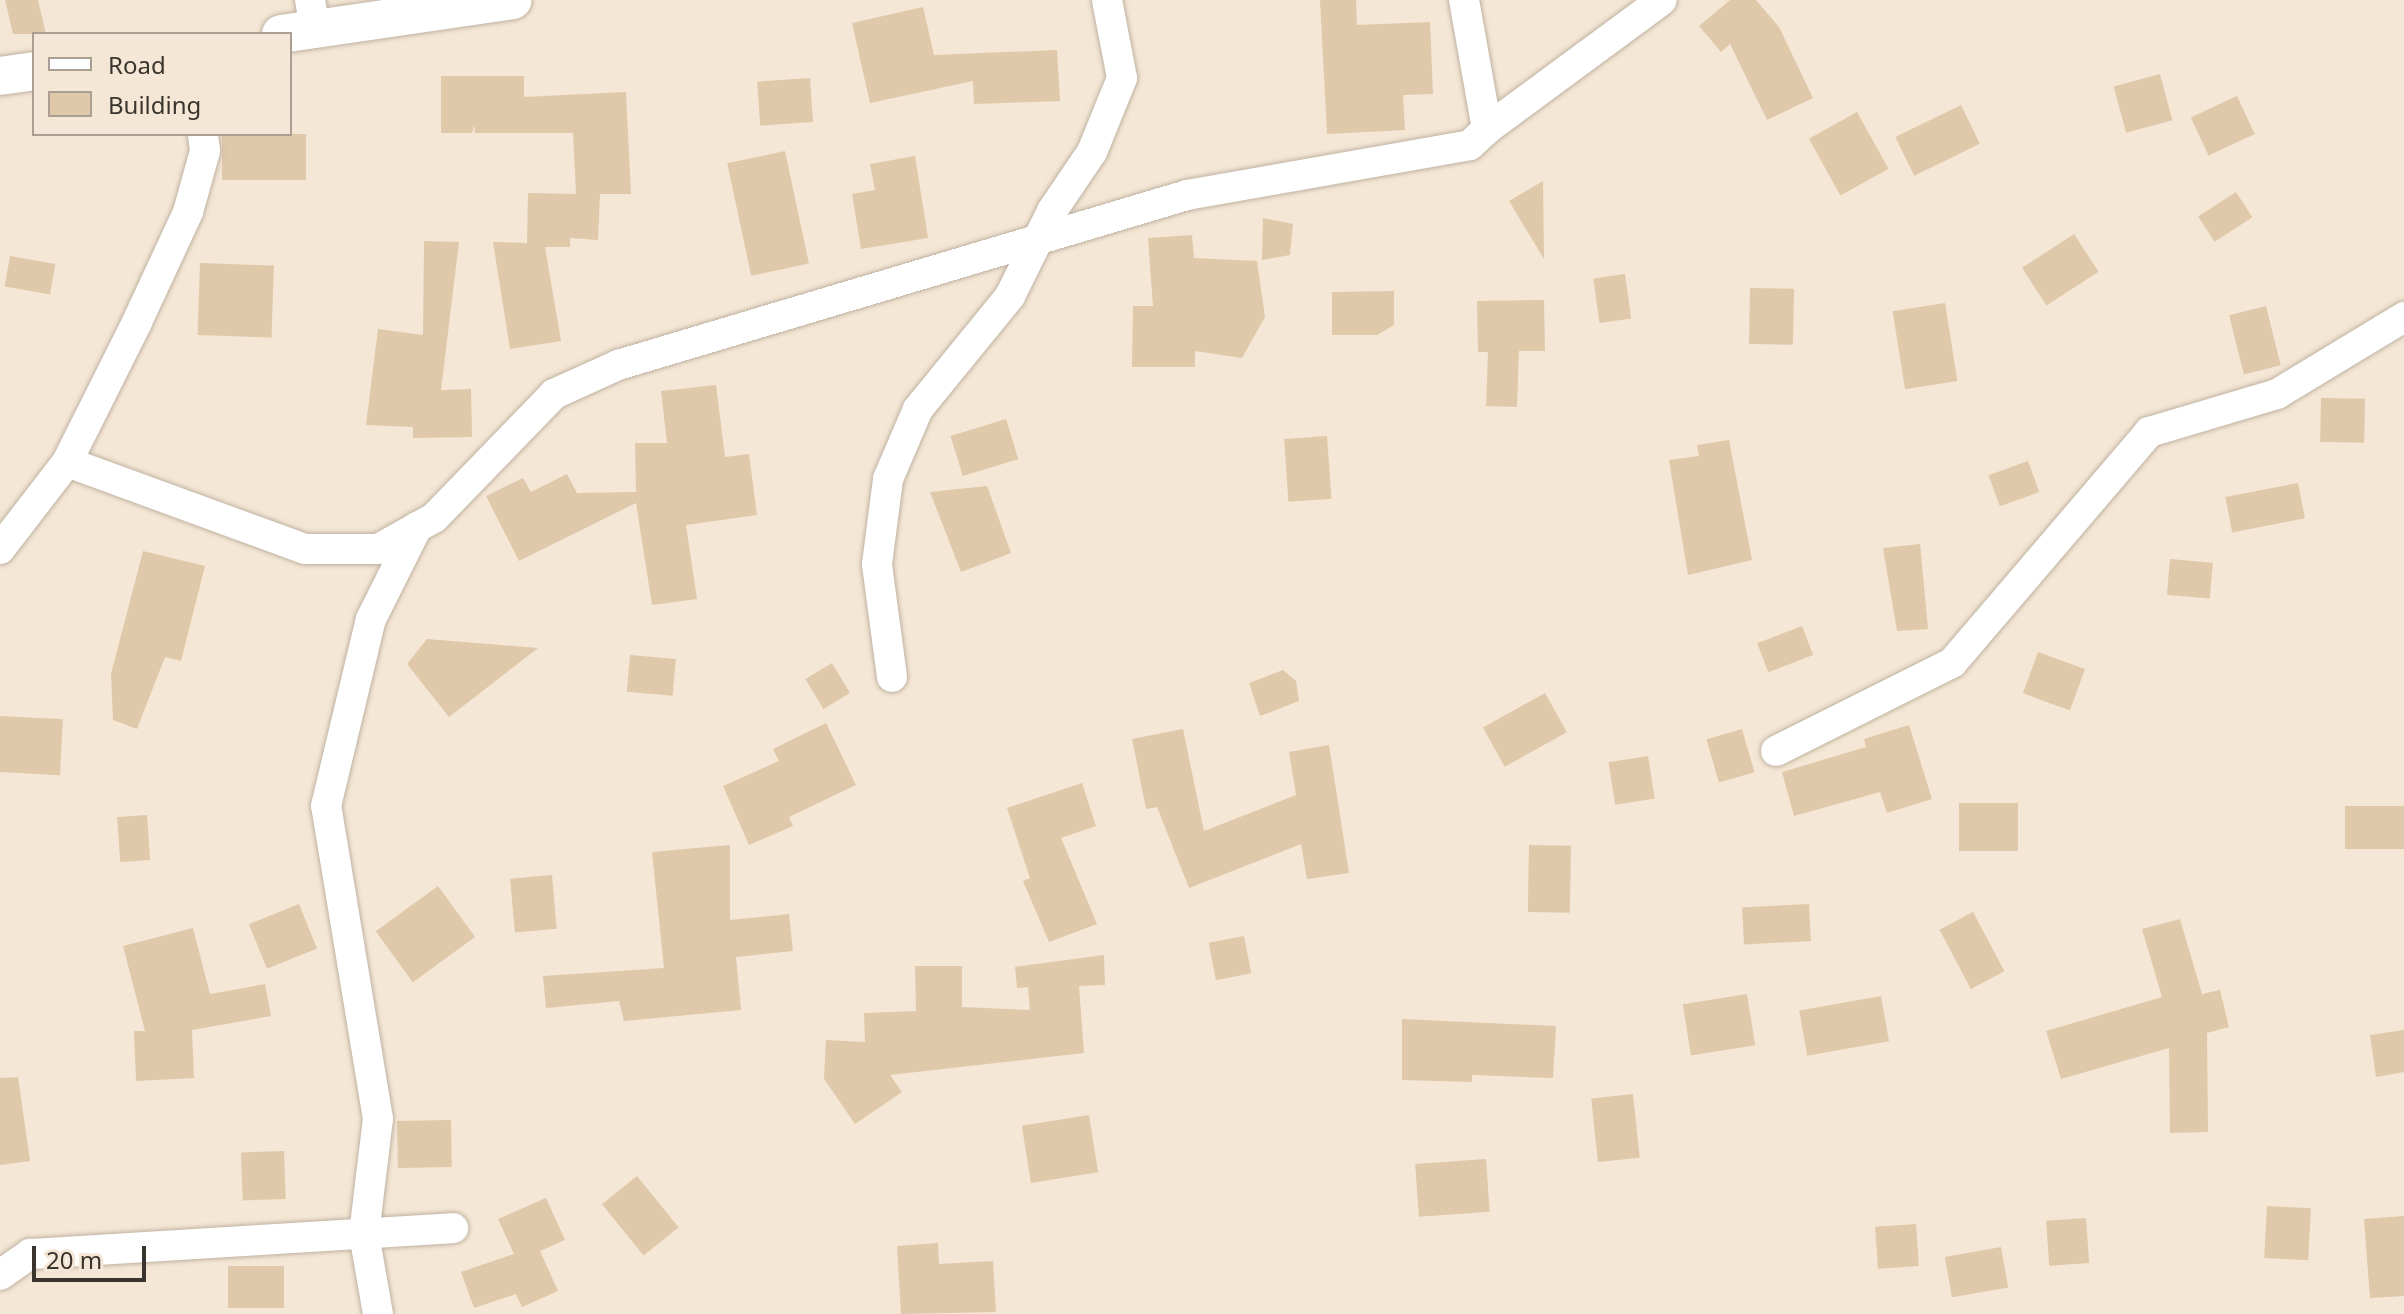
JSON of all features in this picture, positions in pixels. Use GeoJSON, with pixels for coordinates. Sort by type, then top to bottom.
{"type":"FeatureCollection","features":[{"type":"Feature","properties":{"kind":"street"},"geometry":{"type":"LineString","coordinates":[[302,21],[513,0]]}},
{"type":"Feature","properties":{"kind":"street"},"geometry":{"type":"LineString","coordinates":[[892,677],[877,564],[888,479],[918,409],[1010,296],[1039,238],[1092,152],[1122,78],[1107,0]]}},
{"type":"Feature","properties":{"kind":"street"},"geometry":{"type":"LineString","coordinates":[[1464,0],[1487,129]]}},
{"type":"Feature","properties":{"kind":"street"},"geometry":{"type":"LineString","coordinates":[[67,462],[305,549],[378,549],[434,518],[554,394],[592,376],[1187,195],[1470,145],[1487,129],[1662,0]]}},
{"type":"Feature","properties":{"kind":"street"},"geometry":{"type":"LineString","coordinates":[[0,76],[32,71]]}},
{"type":"Feature","properties":{"kind":"street"},"geometry":{"type":"LineString","coordinates":[[0,549],[67,462],[188,212],[205,151],[203,136]]}},
{"type":"Feature","properties":{"kind":"street"},"geometry":{"type":"LineString","coordinates":[[1776,751],[1952,663],[2149,432],[2277,394],[2404,317]]}},
{"type":"Feature","properties":{"kind":"street"},"geometry":{"type":"LineString","coordinates":[[378,1314],[364,1234],[378,1119],[326,806],[371,619],[417,527]]}},
{"type":"Feature","properties":{"kind":"street"},"geometry":{"type":"LineString","coordinates":[[0,1275],[30,1254],[453,1228]]}},
{"type":"Feature","properties":{"kind":"building"},"geometry":{"type":"Polygon","coordinates":[[[5,0],[38,0],[46,32],[13,34],[5,0]]]}},
{"type":"Feature","properties":{"kind":"building"},"geometry":{"type":"Polygon","coordinates":[[[1320,0],[1356,0],[1357,25],[1430,22],[1433,94],[1403,95],[1405,130],[1327,134],[1320,0]]]}},
{"type":"Feature","properties":{"kind":"building"},"geometry":{"type":"Polygon","coordinates":[[[1730,0],[1756,0],[1779,27],[1813,98],[1767,120],[1730,44],[1721,52],[1699,26],[1730,0]]]}},
{"type":"Feature","properties":{"kind":"building"},"geometry":{"type":"Polygon","coordinates":[[[923,7],[934,55],[1057,50],[1060,101],[974,104],[973,81],[870,103],[852,23],[923,7]]]}},
{"type":"Feature","properties":{"kind":"building"},"geometry":{"type":"Polygon","coordinates":[[[2160,74],[2172,120],[2126,133],[2114,86],[2160,74]]]}},
{"type":"Feature","properties":{"kind":"building"},"geometry":{"type":"Polygon","coordinates":[[[441,76],[524,76],[524,97],[626,92],[631,194],[600,194],[598,240],[570,238],[570,247],[545,247],[561,341],[510,349],[493,242],[527,243],[528,193],[576,194],[573,133],[475,133],[474,125],[472,133],[441,133],[441,76]]]}},
{"type":"Feature","properties":{"kind":"building"},"geometry":{"type":"Polygon","coordinates":[[[810,78],[813,122],[760,126],[757,82],[810,78]]]}},
{"type":"Feature","properties":{"kind":"building"},"geometry":{"type":"Polygon","coordinates":[[[2237,96],[2255,134],[2209,156],[2191,118],[2237,96]]]}},
{"type":"Feature","properties":{"kind":"building"},"geometry":{"type":"Polygon","coordinates":[[[1961,105],[1980,144],[1914,176],[1895,137],[1961,105]]]}},
{"type":"Feature","properties":{"kind":"building"},"geometry":{"type":"Polygon","coordinates":[[[1857,112],[1889,169],[1840,196],[1809,139],[1857,112]]]}},
{"type":"Feature","properties":{"kind":"building"},"geometry":{"type":"Polygon","coordinates":[[[306,134],[306,180],[222,180],[222,136],[306,134]]]}},
{"type":"Feature","properties":{"kind":"building"},"geometry":{"type":"Polygon","coordinates":[[[785,151],[809,263],[751,276],[727,163],[785,151]]]}},
{"type":"Feature","properties":{"kind":"building"},"geometry":{"type":"Polygon","coordinates":[[[915,156],[928,238],[861,249],[852,194],[875,190],[870,164],[915,156]]]}},
{"type":"Feature","properties":{"kind":"building"},"geometry":{"type":"Polygon","coordinates":[[[1543,181],[1544,259],[1509,201],[1543,181]]]}},
{"type":"Feature","properties":{"kind":"building"},"geometry":{"type":"Polygon","coordinates":[[[2236,192],[2252,217],[2215,242],[2198,217],[2236,192]]]}},
{"type":"Feature","properties":{"kind":"building"},"geometry":{"type":"Polygon","coordinates":[[[1263,218],[1293,224],[1290,255],[1262,260],[1263,218]]]}},
{"type":"Feature","properties":{"kind":"building"},"geometry":{"type":"Polygon","coordinates":[[[2074,234],[2099,272],[2047,306],[2022,268],[2074,234]]]}},
{"type":"Feature","properties":{"kind":"building"},"geometry":{"type":"Polygon","coordinates":[[[1192,235],[1194,258],[1257,261],[1265,317],[1242,358],[1195,351],[1195,367],[1132,367],[1133,306],[1153,306],[1148,238],[1192,235]]]}},
{"type":"Feature","properties":{"kind":"building"},"geometry":{"type":"Polygon","coordinates":[[[424,241],[459,242],[441,390],[471,389],[472,437],[413,438],[413,427],[366,425],[378,329],[423,335],[424,241]]]}},
{"type":"Feature","properties":{"kind":"building"},"geometry":{"type":"Polygon","coordinates":[[[10,256],[55,264],[50,295],[5,287],[10,256]]]}},
{"type":"Feature","properties":{"kind":"building"},"geometry":{"type":"Polygon","coordinates":[[[200,263],[274,266],[271,338],[197,335],[200,263]]]}},
{"type":"Feature","properties":{"kind":"building"},"geometry":{"type":"Polygon","coordinates":[[[1625,274],[1631,319],[1600,323],[1593,278],[1625,274]]]}},
{"type":"Feature","properties":{"kind":"building"},"geometry":{"type":"Polygon","coordinates":[[[1750,288],[1794,289],[1793,345],[1749,344],[1750,288]]]}},
{"type":"Feature","properties":{"kind":"building"},"geometry":{"type":"Polygon","coordinates":[[[1394,291],[1394,325],[1377,335],[1332,335],[1332,292],[1394,291]]]}},
{"type":"Feature","properties":{"kind":"building"},"geometry":{"type":"Polygon","coordinates":[[[1544,300],[1545,351],[1519,351],[1517,407],[1486,406],[1488,352],[1478,352],[1477,301],[1544,300]]]}},
{"type":"Feature","properties":{"kind":"building"},"geometry":{"type":"Polygon","coordinates":[[[1945,303],[1957,381],[1905,389],[1893,311],[1945,303]]]}},
{"type":"Feature","properties":{"kind":"building"},"geometry":{"type":"Polygon","coordinates":[[[2266,306],[2281,365],[2244,374],[2229,315],[2266,306]]]}},
{"type":"Feature","properties":{"kind":"building"},"geometry":{"type":"Polygon","coordinates":[[[716,385],[725,457],[749,454],[757,515],[686,525],[697,599],[652,605],[636,503],[519,561],[486,496],[523,478],[531,492],[567,474],[577,493],[636,492],[635,443],[667,443],[661,391],[716,385]]]}},
{"type":"Feature","properties":{"kind":"building"},"geometry":{"type":"Polygon","coordinates":[[[2321,398],[2365,399],[2364,443],[2320,442],[2321,398]]]}},
{"type":"Feature","properties":{"kind":"building"},"geometry":{"type":"Polygon","coordinates":[[[1006,419],[1018,459],[963,476],[951,436],[1006,419]]]}},
{"type":"Feature","properties":{"kind":"building"},"geometry":{"type":"Polygon","coordinates":[[[1327,436],[1331,499],[1288,502],[1284,439],[1327,436]]]}},
{"type":"Feature","properties":{"kind":"building"},"geometry":{"type":"Polygon","coordinates":[[[1729,440],[1752,560],[1688,575],[1669,460],[1699,456],[1697,445],[1729,440]]]}},
{"type":"Feature","properties":{"kind":"building"},"geometry":{"type":"Polygon","coordinates":[[[2028,461],[2039,492],[2000,506],[1989,475],[2028,461]]]}},
{"type":"Feature","properties":{"kind":"building"},"geometry":{"type":"Polygon","coordinates":[[[2298,483],[2305,518],[2232,532],[2225,497],[2298,483]]]}},
{"type":"Feature","properties":{"kind":"building"},"geometry":{"type":"Polygon","coordinates":[[[987,486],[1011,553],[961,572],[930,492],[987,486]]]}},
{"type":"Feature","properties":{"kind":"building"},"geometry":{"type":"Polygon","coordinates":[[[1920,544],[1928,629],[1897,631],[1883,548],[1920,544]]]}},
{"type":"Feature","properties":{"kind":"building"},"geometry":{"type":"Polygon","coordinates":[[[143,551],[205,566],[181,661],[165,657],[137,729],[113,720],[111,674],[143,551]]]}},
{"type":"Feature","properties":{"kind":"building"},"geometry":{"type":"Polygon","coordinates":[[[2170,559],[2213,563],[2210,599],[2167,595],[2170,559]]]}},
{"type":"Feature","properties":{"kind":"building"},"geometry":{"type":"Polygon","coordinates":[[[1802,626],[1813,655],[1768,672],[1757,643],[1802,626]]]}},
{"type":"Feature","properties":{"kind":"building"},"geometry":{"type":"Polygon","coordinates":[[[427,639],[538,648],[449,717],[407,664],[427,639]]]}},
{"type":"Feature","properties":{"kind":"building"},"geometry":{"type":"Polygon","coordinates":[[[2038,652],[2085,669],[2070,710],[2023,693],[2038,652]]]}},
{"type":"Feature","properties":{"kind":"building"},"geometry":{"type":"Polygon","coordinates":[[[630,655],[676,659],[673,696],[627,692],[630,655]]]}},
{"type":"Feature","properties":{"kind":"building"},"geometry":{"type":"Polygon","coordinates":[[[832,663],[850,693],[823,709],[805,679],[832,663]]]}},
{"type":"Feature","properties":{"kind":"building"},"geometry":{"type":"Polygon","coordinates":[[[1283,670],[1296,681],[1299,701],[1260,716],[1249,683],[1283,670]]]}},
{"type":"Feature","properties":{"kind":"building"},"geometry":{"type":"Polygon","coordinates":[[[1545,693],[1567,732],[1505,767],[1483,727],[1545,693]]]}},
{"type":"Feature","properties":{"kind":"building"},"geometry":{"type":"Polygon","coordinates":[[[0,716],[63,719],[60,775],[0,772],[0,716]]]}},
{"type":"Feature","properties":{"kind":"building"},"geometry":{"type":"Polygon","coordinates":[[[826,723],[856,785],[789,817],[793,826],[749,845],[723,786],[779,761],[773,749],[826,723]]]}},
{"type":"Feature","properties":{"kind":"building"},"geometry":{"type":"Polygon","coordinates":[[[1909,725],[1932,799],[1887,813],[1880,792],[1794,816],[1782,772],[1866,747],[1864,739],[1909,725]]]}},
{"type":"Feature","properties":{"kind":"building"},"geometry":{"type":"Polygon","coordinates":[[[1183,729],[1204,831],[1296,795],[1289,752],[1329,745],[1349,873],[1307,879],[1301,844],[1189,888],[1157,807],[1146,809],[1132,739],[1183,729]]]}},
{"type":"Feature","properties":{"kind":"building"},"geometry":{"type":"Polygon","coordinates":[[[1742,729],[1754,772],[1719,782],[1706,739],[1742,729]]]}},
{"type":"Feature","properties":{"kind":"building"},"geometry":{"type":"Polygon","coordinates":[[[1648,756],[1655,798],[1615,805],[1608,762],[1648,756]]]}},
{"type":"Feature","properties":{"kind":"building"},"geometry":{"type":"Polygon","coordinates":[[[1082,783],[1096,826],[1061,838],[1097,924],[1049,942],[1023,881],[1030,878],[1007,808],[1082,783]]]}},
{"type":"Feature","properties":{"kind":"building"},"geometry":{"type":"Polygon","coordinates":[[[1959,803],[2018,803],[2018,851],[1959,851],[1959,803]]]}},
{"type":"Feature","properties":{"kind":"building"},"geometry":{"type":"Polygon","coordinates":[[[2345,806],[2404,806],[2404,849],[2345,849],[2345,806]]]}},
{"type":"Feature","properties":{"kind":"building"},"geometry":{"type":"Polygon","coordinates":[[[147,815],[150,860],[120,862],[117,817],[147,815]]]}},
{"type":"Feature","properties":{"kind":"building"},"geometry":{"type":"Polygon","coordinates":[[[730,845],[730,920],[789,914],[793,951],[736,957],[741,1010],[624,1021],[619,1001],[546,1008],[543,976],[664,968],[652,852],[730,845]]]}},
{"type":"Feature","properties":{"kind":"building"},"geometry":{"type":"Polygon","coordinates":[[[1529,845],[1571,846],[1570,913],[1528,912],[1529,845]]]}},
{"type":"Feature","properties":{"kind":"building"},"geometry":{"type":"Polygon","coordinates":[[[552,875],[557,929],[515,932],[510,879],[552,875]]]}},
{"type":"Feature","properties":{"kind":"building"},"geometry":{"type":"Polygon","coordinates":[[[438,886],[475,937],[413,982],[376,931],[438,886]]]}},
{"type":"Feature","properties":{"kind":"building"},"geometry":{"type":"Polygon","coordinates":[[[299,904],[317,949],[267,969],[249,924],[299,904]]]}},
{"type":"Feature","properties":{"kind":"building"},"geometry":{"type":"Polygon","coordinates":[[[1809,904],[1811,941],[1744,944],[1742,908],[1809,904]]]}},
{"type":"Feature","properties":{"kind":"building"},"geometry":{"type":"Polygon","coordinates":[[[1973,912],[2004,971],[1971,989],[1939,930],[1973,912]]]}},
{"type":"Feature","properties":{"kind":"building"},"geometry":{"type":"Polygon","coordinates":[[[2180,919],[2202,994],[2220,990],[2229,1027],[2207,1033],[2208,1132],[2170,1133],[2169,1048],[2061,1079],[2046,1031],[2162,997],[2142,929],[2180,919]]]}},
{"type":"Feature","properties":{"kind":"building"},"geometry":{"type":"Polygon","coordinates":[[[193,928],[210,994],[265,984],[271,1016],[192,1030],[194,1078],[136,1081],[134,1031],[145,1031],[123,946],[193,928]]]}},
{"type":"Feature","properties":{"kind":"building"},"geometry":{"type":"Polygon","coordinates":[[[1244,936],[1251,973],[1216,980],[1209,943],[1244,936]]]}},
{"type":"Feature","properties":{"kind":"building"},"geometry":{"type":"Polygon","coordinates":[[[1104,955],[1105,985],[1079,986],[1084,1053],[890,1075],[902,1092],[855,1124],[824,1079],[826,1040],[865,1042],[864,1013],[916,1011],[915,966],[962,966],[962,1007],[1030,1010],[1028,987],[1017,988],[1015,967],[1104,955]]]}},
{"type":"Feature","properties":{"kind":"building"},"geometry":{"type":"Polygon","coordinates":[[[1747,994],[1755,1045],[1691,1056],[1683,1004],[1747,994]]]}},
{"type":"Feature","properties":{"kind":"building"},"geometry":{"type":"Polygon","coordinates":[[[1881,996],[1889,1041],[1807,1056],[1799,1010],[1881,996]]]}},
{"type":"Feature","properties":{"kind":"building"},"geometry":{"type":"Polygon","coordinates":[[[1402,1019],[1556,1026],[1553,1078],[1472,1075],[1472,1082],[1402,1080],[1402,1019]]]}},
{"type":"Feature","properties":{"kind":"building"},"geometry":{"type":"Polygon","coordinates":[[[2404,1030],[2404,1072],[2376,1077],[2370,1035],[2404,1030]]]}},
{"type":"Feature","properties":{"kind":"building"},"geometry":{"type":"Polygon","coordinates":[[[18,1077],[30,1161],[0,1165],[0,1078],[18,1077]]]}},
{"type":"Feature","properties":{"kind":"building"},"geometry":{"type":"Polygon","coordinates":[[[1633,1094],[1640,1158],[1598,1162],[1591,1098],[1633,1094]]]}},
{"type":"Feature","properties":{"kind":"building"},"geometry":{"type":"Polygon","coordinates":[[[1089,1115],[1098,1172],[1031,1183],[1022,1126],[1089,1115]]]}},
{"type":"Feature","properties":{"kind":"building"},"geometry":{"type":"Polygon","coordinates":[[[451,1120],[452,1167],[398,1168],[397,1121],[451,1120]]]}},
{"type":"Feature","properties":{"kind":"building"},"geometry":{"type":"Polygon","coordinates":[[[284,1151],[286,1199],[243,1200],[241,1153],[284,1151]]]}},
{"type":"Feature","properties":{"kind":"building"},"geometry":{"type":"Polygon","coordinates":[[[1486,1159],[1490,1212],[1419,1217],[1415,1164],[1486,1159]]]}},
{"type":"Feature","properties":{"kind":"building"},"geometry":{"type":"Polygon","coordinates":[[[637,1176],[679,1227],[644,1256],[602,1204],[637,1176]]]}},
{"type":"Feature","properties":{"kind":"building"},"geometry":{"type":"Polygon","coordinates":[[[546,1198],[565,1240],[540,1251],[558,1291],[522,1307],[516,1294],[474,1308],[461,1272],[514,1254],[498,1219],[546,1198]]]}},
{"type":"Feature","properties":{"kind":"building"},"geometry":{"type":"Polygon","coordinates":[[[2267,1206],[2311,1208],[2308,1260],[2264,1258],[2267,1206]]]}},
{"type":"Feature","properties":{"kind":"building"},"geometry":{"type":"Polygon","coordinates":[[[2404,1216],[2404,1296],[2370,1298],[2364,1219],[2404,1216]]]}},
{"type":"Feature","properties":{"kind":"building"},"geometry":{"type":"Polygon","coordinates":[[[2086,1218],[2089,1263],[2049,1266],[2046,1221],[2086,1218]]]}},
{"type":"Feature","properties":{"kind":"building"},"geometry":{"type":"Polygon","coordinates":[[[1916,1224],[1919,1266],[1878,1269],[1875,1227],[1916,1224]]]}},
{"type":"Feature","properties":{"kind":"building"},"geometry":{"type":"Polygon","coordinates":[[[938,1243],[939,1264],[993,1261],[996,1312],[901,1314],[897,1246],[938,1243]]]}},
{"type":"Feature","properties":{"kind":"building"},"geometry":{"type":"Polygon","coordinates":[[[2001,1247],[2008,1287],[1952,1297],[1945,1257],[2001,1247]]]}},
{"type":"Feature","properties":{"kind":"building"},"geometry":{"type":"Polygon","coordinates":[[[228,1266],[284,1266],[284,1308],[228,1308],[228,1266]]]}}]}
